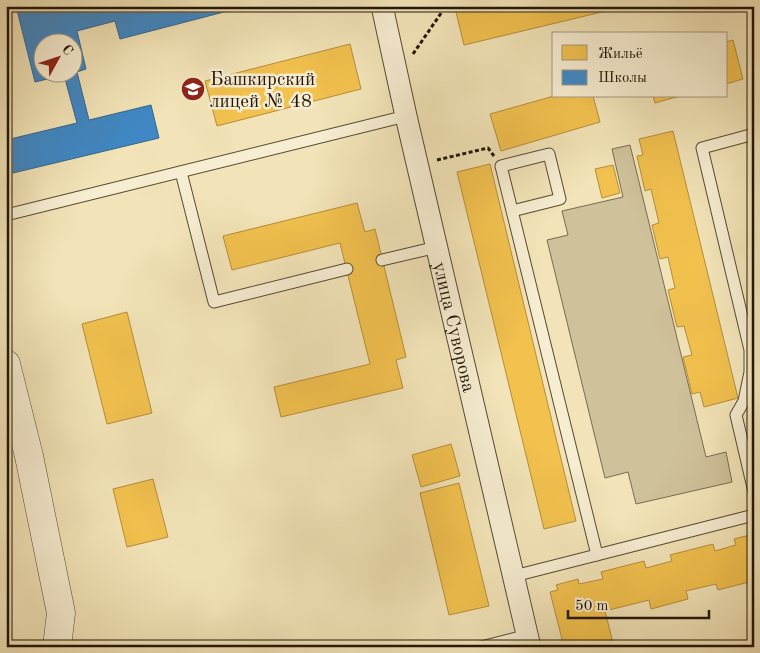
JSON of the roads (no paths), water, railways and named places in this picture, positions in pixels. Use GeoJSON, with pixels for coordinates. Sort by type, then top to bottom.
{"type":"FeatureCollection","features":[{"type":"Feature","properties":{"kind":"street","name":"улица Суворова"},"geometry":{"type":"LineString","coordinates":[[382,6],[529,641]]}},
{"type":"Feature","properties":{"kind":"street"},"geometry":{"type":"LineString","coordinates":[[6,364],[28,456],[61,613],[57,647]]}},
{"type":"Feature","properties":{"kind":"lane"},"geometry":{"type":"LineString","coordinates":[[6,215],[406,116]]}},
{"type":"Feature","properties":{"kind":"lane"},"geometry":{"type":"LineString","coordinates":[[754,134],[702,148],[750,350],[750,372],[744,401],[736,415],[754,492]]}},
{"type":"Feature","properties":{"kind":"lane"},"geometry":{"type":"LineString","coordinates":[[512,211],[560,199],[549,154],[501,166],[596,555]]}},
{"type":"Feature","properties":{"kind":"lane"},"geometry":{"type":"LineString","coordinates":[[181,172],[214,302],[347,269]]}},
{"type":"Feature","properties":{"kind":"lane"},"geometry":{"type":"LineString","coordinates":[[382,260],[437,247]]}},
{"type":"Feature","properties":{"kind":"lane"},"geometry":{"type":"LineString","coordinates":[[514,576],[754,516]]}},
{"type":"Feature","properties":{"kind":"lane"},"geometry":{"type":"LineString","coordinates":[[481,647],[529,641]]}},
{"type":"Feature","properties":{"kind":"place","name":"Башкирский лицей № 48"},"geometry":{"type":"Point","coordinates":[193,89]}}]}
